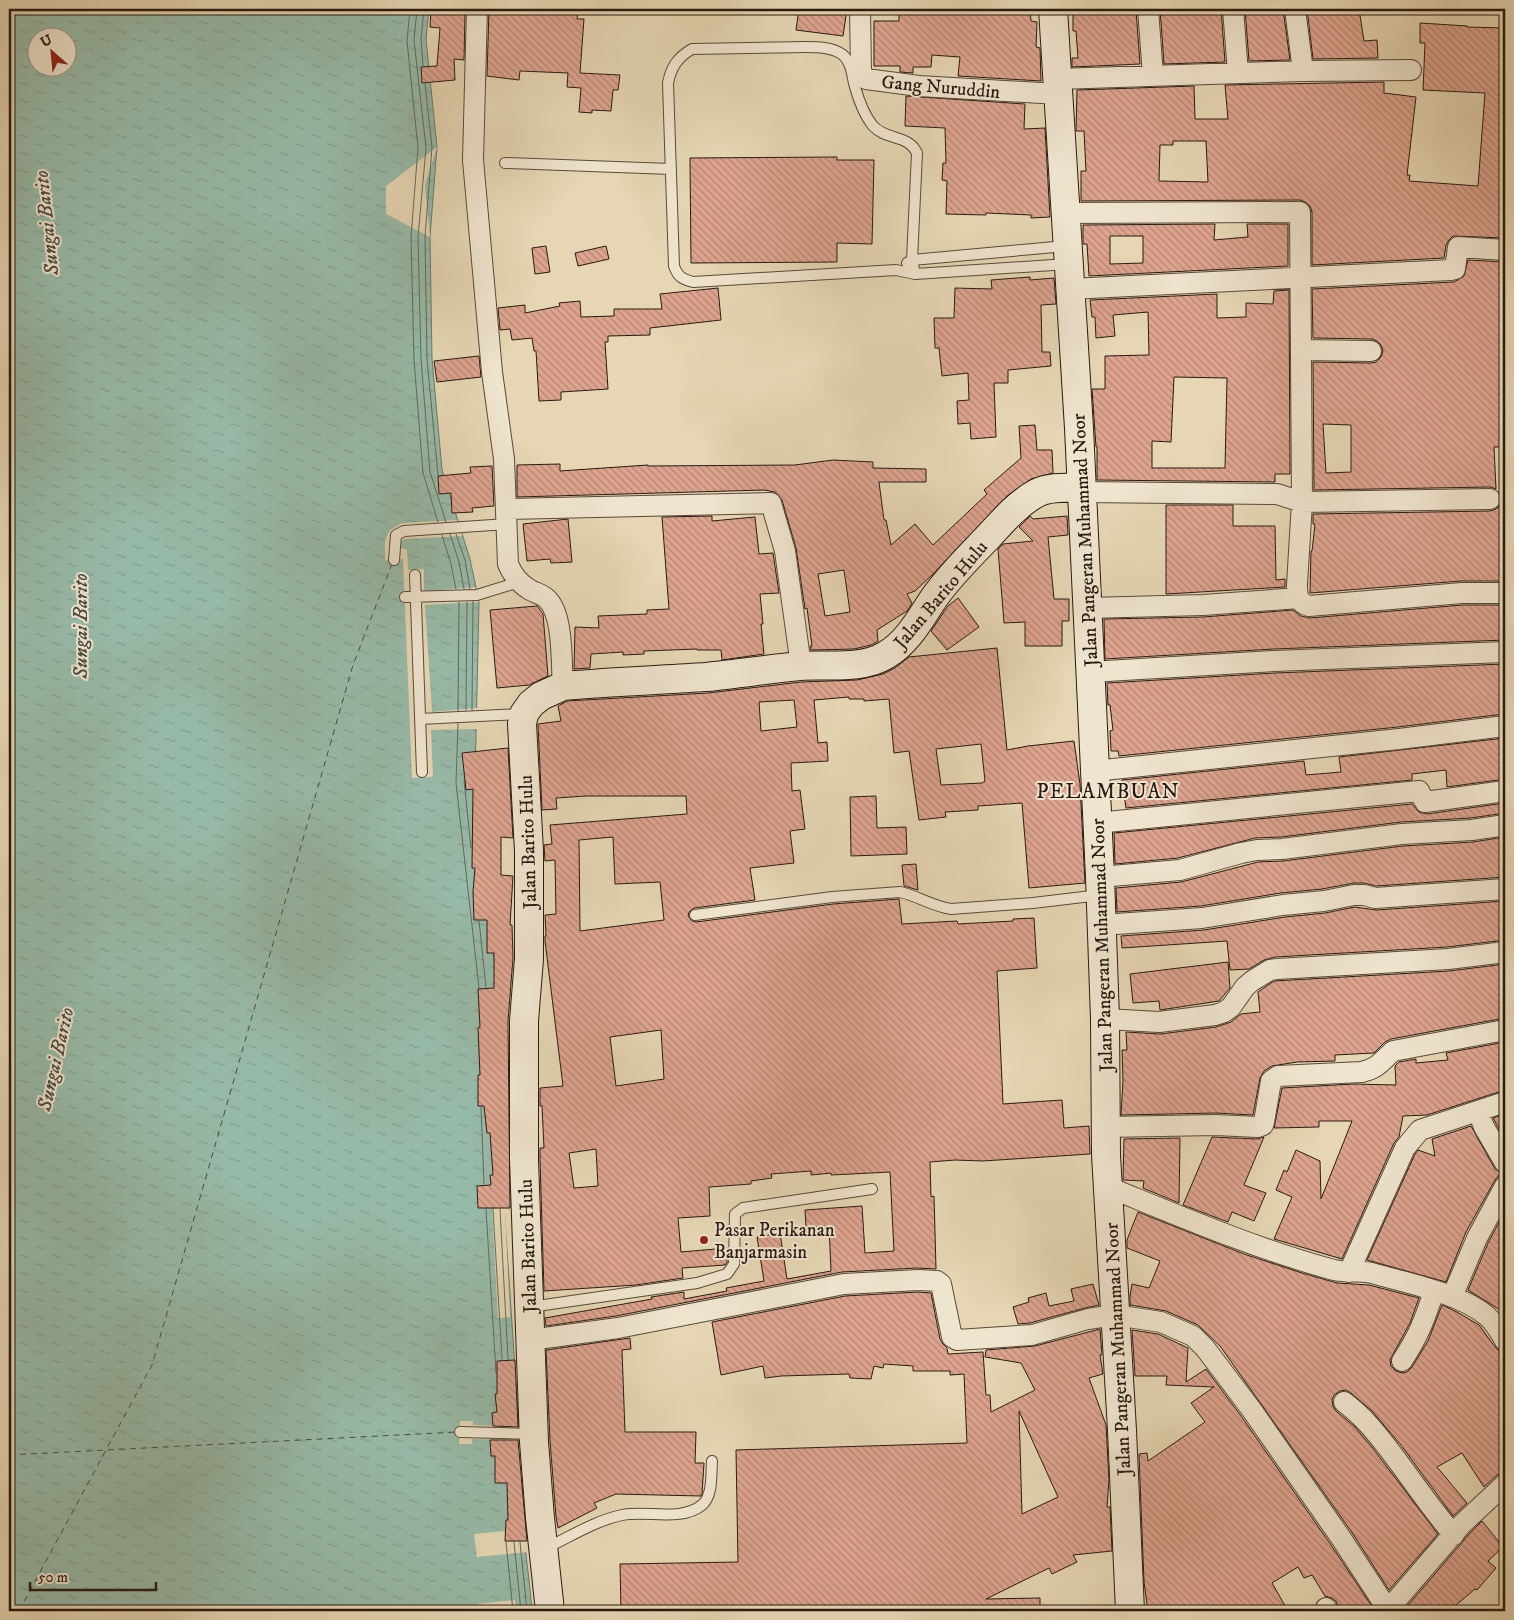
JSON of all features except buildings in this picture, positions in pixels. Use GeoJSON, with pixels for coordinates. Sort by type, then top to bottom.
{"type":"FeatureCollection","features":[{"type":"Feature","properties":{"kind":"main road","name":"Jalan Pangeran Muhammad Noor"},"geometry":{"type":"LineString","coordinates":[[1053,9],[1082,490],[1101,886],[1108,1187],[1130,1611]]}},
{"type":"Feature","properties":{"kind":"main road","name":"Jalan Barito Hulu"},"geometry":{"type":"LineString","coordinates":[[550,1611],[534,1434],[524,1160],[524,1021],[529,959],[529,851],[522,724],[524,714],[531,704],[541,696],[563,686],[707,676],[801,666],[853,664],[872,661],[885,656],[898,646],[912,630],[935,596],[959,567],[1010,514],[1036,493],[1045,490],[1054,488],[1082,490]]}},
{"type":"Feature","properties":{"kind":"street"},"geometry":{"type":"LineString","coordinates":[[477,9],[473,160],[492,372],[504,459],[508,564],[513,576],[519,582],[547,598],[552,604],[558,620],[563,686]]}},
{"type":"Feature","properties":{"kind":"street","name":"Gang Nuruddin"},"geometry":{"type":"LineString","coordinates":[[860,9],[861,72],[866,79],[919,86],[1058,87],[1153,76],[1411,70]]}},
{"type":"Feature","properties":{"kind":"street"},"geometry":{"type":"LineString","coordinates":[[1148,9],[1153,76]]}},
{"type":"Feature","properties":{"kind":"street"},"geometry":{"type":"LineString","coordinates":[[1233,9],[1238,73]]}},
{"type":"Feature","properties":{"kind":"street"},"geometry":{"type":"LineString","coordinates":[[1295,9],[1304,71]]}},
{"type":"Feature","properties":{"kind":"street"},"geometry":{"type":"LineString","coordinates":[[1065,213],[1299,212],[1302,502],[1297,585],[1299,598],[1309,606],[1462,593],[1505,593]]}},
{"type":"Feature","properties":{"kind":"street"},"geometry":{"type":"LineString","coordinates":[[1069,266],[1300,277],[1451,270],[1455,269],[1458,247],[1505,250]]}},
{"type":"Feature","properties":{"kind":"street"},"geometry":{"type":"LineString","coordinates":[[1301,350],[1371,351]]}},
{"type":"Feature","properties":{"kind":"street"},"geometry":{"type":"LineString","coordinates":[[1082,490],[1277,494],[1302,502],[1490,499]]}},
{"type":"Feature","properties":{"kind":"street"},"geometry":{"type":"LineString","coordinates":[[506,516],[772,503],[786,551],[801,666]]}},
{"type":"Feature","properties":{"kind":"street"},"geometry":{"type":"LineString","coordinates":[[1087,608],[1209,605],[1299,598]]}},
{"type":"Feature","properties":{"kind":"street"},"geometry":{"type":"LineString","coordinates":[[1090,672],[1274,661],[1505,652]]}},
{"type":"Feature","properties":{"kind":"street"},"geometry":{"type":"LineString","coordinates":[[1094,771],[1505,726]]}},
{"type":"Feature","properties":{"kind":"street"},"geometry":{"type":"LineString","coordinates":[[1097,823],[1419,790],[1425,802],[1505,791]]}},
{"type":"Feature","properties":{"kind":"street"},"geometry":{"type":"LineString","coordinates":[[1101,886],[1180,870],[1226,856],[1256,850],[1282,849],[1402,834],[1472,830],[1505,825]]}},
{"type":"Feature","properties":{"kind":"street"},"geometry":{"type":"LineString","coordinates":[[1102,925],[1202,918],[1354,895],[1375,898],[1505,889]]}},
{"type":"Feature","properties":{"kind":"street"},"geometry":{"type":"LineString","coordinates":[[1105,1019],[1159,1022],[1215,1015],[1231,1007],[1245,987],[1270,970],[1448,958],[1505,952]]}},
{"type":"Feature","properties":{"kind":"street"},"geometry":{"type":"LineString","coordinates":[[1106,1127],[1216,1125],[1258,1127],[1264,1122],[1271,1081],[1278,1076],[1362,1072],[1380,1065],[1393,1052],[1505,1030]]}},
{"type":"Feature","properties":{"kind":"street"},"geometry":{"type":"LineString","coordinates":[[1349,1272],[1405,1148],[1420,1130],[1505,1102]]}},
{"type":"Feature","properties":{"kind":"street"},"geometry":{"type":"LineString","coordinates":[[1478,1111],[1484,1127],[1505,1163]]}},
{"type":"Feature","properties":{"kind":"street"},"geometry":{"type":"LineString","coordinates":[[1402,1361],[1414,1343],[1424,1322],[1477,1238],[1505,1186]]}},
{"type":"Feature","properties":{"kind":"street"},"geometry":{"type":"LineString","coordinates":[[1108,1187],[1261,1248],[1336,1270],[1366,1272],[1443,1294],[1488,1317],[1498,1328],[1505,1341]]}},
{"type":"Feature","properties":{"kind":"street"},"geometry":{"type":"LineString","coordinates":[[530,1340],[618,1328],[844,1284],[918,1280],[937,1281],[941,1284],[950,1320],[950,1334],[952,1338],[957,1340],[1032,1335],[1088,1319],[1115,1315],[1161,1322],[1193,1336],[1199,1341],[1251,1408],[1341,1538],[1388,1611],[1470,1516],[1505,1484]]}},
{"type":"Feature","properties":{"kind":"street"},"geometry":{"type":"LineString","coordinates":[[1344,1402],[1368,1423],[1436,1514],[1454,1534]]}},
{"type":"Feature","properties":{"kind":"lane"},"geometry":{"type":"LineString","coordinates":[[915,274],[912,260],[917,153],[914,146],[909,142],[884,135],[874,127],[861,105],[850,66],[843,55],[823,47],[692,49],[682,54],[674,64],[668,83],[674,266],[676,273],[682,279],[693,282],[896,270],[915,274],[1069,266]]}},
{"type":"Feature","properties":{"kind":"lane"},"geometry":{"type":"LineString","coordinates":[[504,163],[671,169]]}},
{"type":"Feature","properties":{"kind":"lane"},"geometry":{"type":"LineString","coordinates":[[896,270],[912,260],[1069,266]]}},
{"type":"Feature","properties":{"kind":"lane"},"geometry":{"type":"LineString","coordinates":[[394,560],[396,535],[404,531],[506,516]]}},
{"type":"Feature","properties":{"kind":"lane"},"geometry":{"type":"LineString","coordinates":[[415,574],[410,597],[420,719],[422,772]]}},
{"type":"Feature","properties":{"kind":"lane"},"geometry":{"type":"LineString","coordinates":[[410,597],[477,595],[519,582]]}},
{"type":"Feature","properties":{"kind":"lane"},"geometry":{"type":"LineString","coordinates":[[420,719],[524,714]]}},
{"type":"Feature","properties":{"kind":"lane"},"geometry":{"type":"LineString","coordinates":[[695,915],[832,897],[900,892],[938,907],[951,909],[1033,903],[1101,886]]}},
{"type":"Feature","properties":{"kind":"lane"},"geometry":{"type":"LineString","coordinates":[[529,1308],[697,1283],[727,1274],[734,1264],[735,1214],[743,1208],[872,1189]]}},
{"type":"Feature","properties":{"kind":"lane"},"geometry":{"type":"LineString","coordinates":[[460,1432],[534,1434]]}},
{"type":"Feature","properties":{"kind":"lane"},"geometry":{"type":"LineString","coordinates":[[544,1549],[599,1522],[624,1515],[691,1512],[707,1499],[710,1488],[712,1461]]}},
{"type":"Feature","properties":{"kind":"water","name":"Sungai Barito"},"geometry":{"type":"Polygon","coordinates":[[[9,9],[429,9],[426,39],[437,147],[430,237],[432,359],[442,470],[470,559],[479,602],[475,781],[497,986],[500,1146],[519,1427],[517,1470],[532,1611],[9,1611],[9,9]]]}},
{"type":"Feature","properties":{"kind":"pier"},"geometry":{"type":"Polygon","coordinates":[[[437,147],[425,185],[430,237],[386,214],[386,186],[437,147]]]}},
{"type":"Feature","properties":{"kind":"pier"},"geometry":{"type":"Polygon","coordinates":[[[457,520],[462,536],[404,539],[400,543],[401,548],[407,550],[408,570],[424,569],[424,591],[475,587],[479,602],[425,605],[432,712],[477,708],[477,729],[431,730],[433,777],[412,778],[403,559],[385,560],[385,540],[390,530],[402,523],[457,520]]]}},
{"type":"Feature","properties":{"kind":"pier"},"geometry":{"type":"Polygon","coordinates":[[[505,1208],[510,1317],[498,1318],[492,1209],[505,1208]]]}},
{"type":"Feature","properties":{"kind":"pier"},"geometry":{"type":"Polygon","coordinates":[[[460,1421],[473,1421],[473,1425],[519,1427],[518,1440],[472,1439],[472,1444],[459,1444],[460,1421]]]}},
{"type":"Feature","properties":{"kind":"pier"},"geometry":{"type":"Polygon","coordinates":[[[526,1529],[529,1552],[477,1557],[474,1534],[526,1529]]]}},
{"type":"Feature","properties":{"kind":"pier"},"geometry":{"type":"Polygon","coordinates":[[[515,1600],[516,1611],[478,1611],[477,1604],[515,1600]]]}},
{"type":"Feature","properties":{"kind":"ferry route"},"geometry":{"type":"LineString","coordinates":[[19,1611],[152,1365],[353,665],[392,564]]}},
{"type":"Feature","properties":{"kind":"ferry route"},"geometry":{"type":"LineString","coordinates":[[9,1455],[457,1432]]}},
{"type":"Feature","properties":{"kind":"place","name":"Pasar Perikanan Banjarmasin"},"geometry":{"type":"Point","coordinates":[704,1240]}},
{"type":"Feature","properties":{"kind":"district","name":"PELAMBUAN"},"geometry":{"type":"Point","coordinates":[1108,791]}}]}
